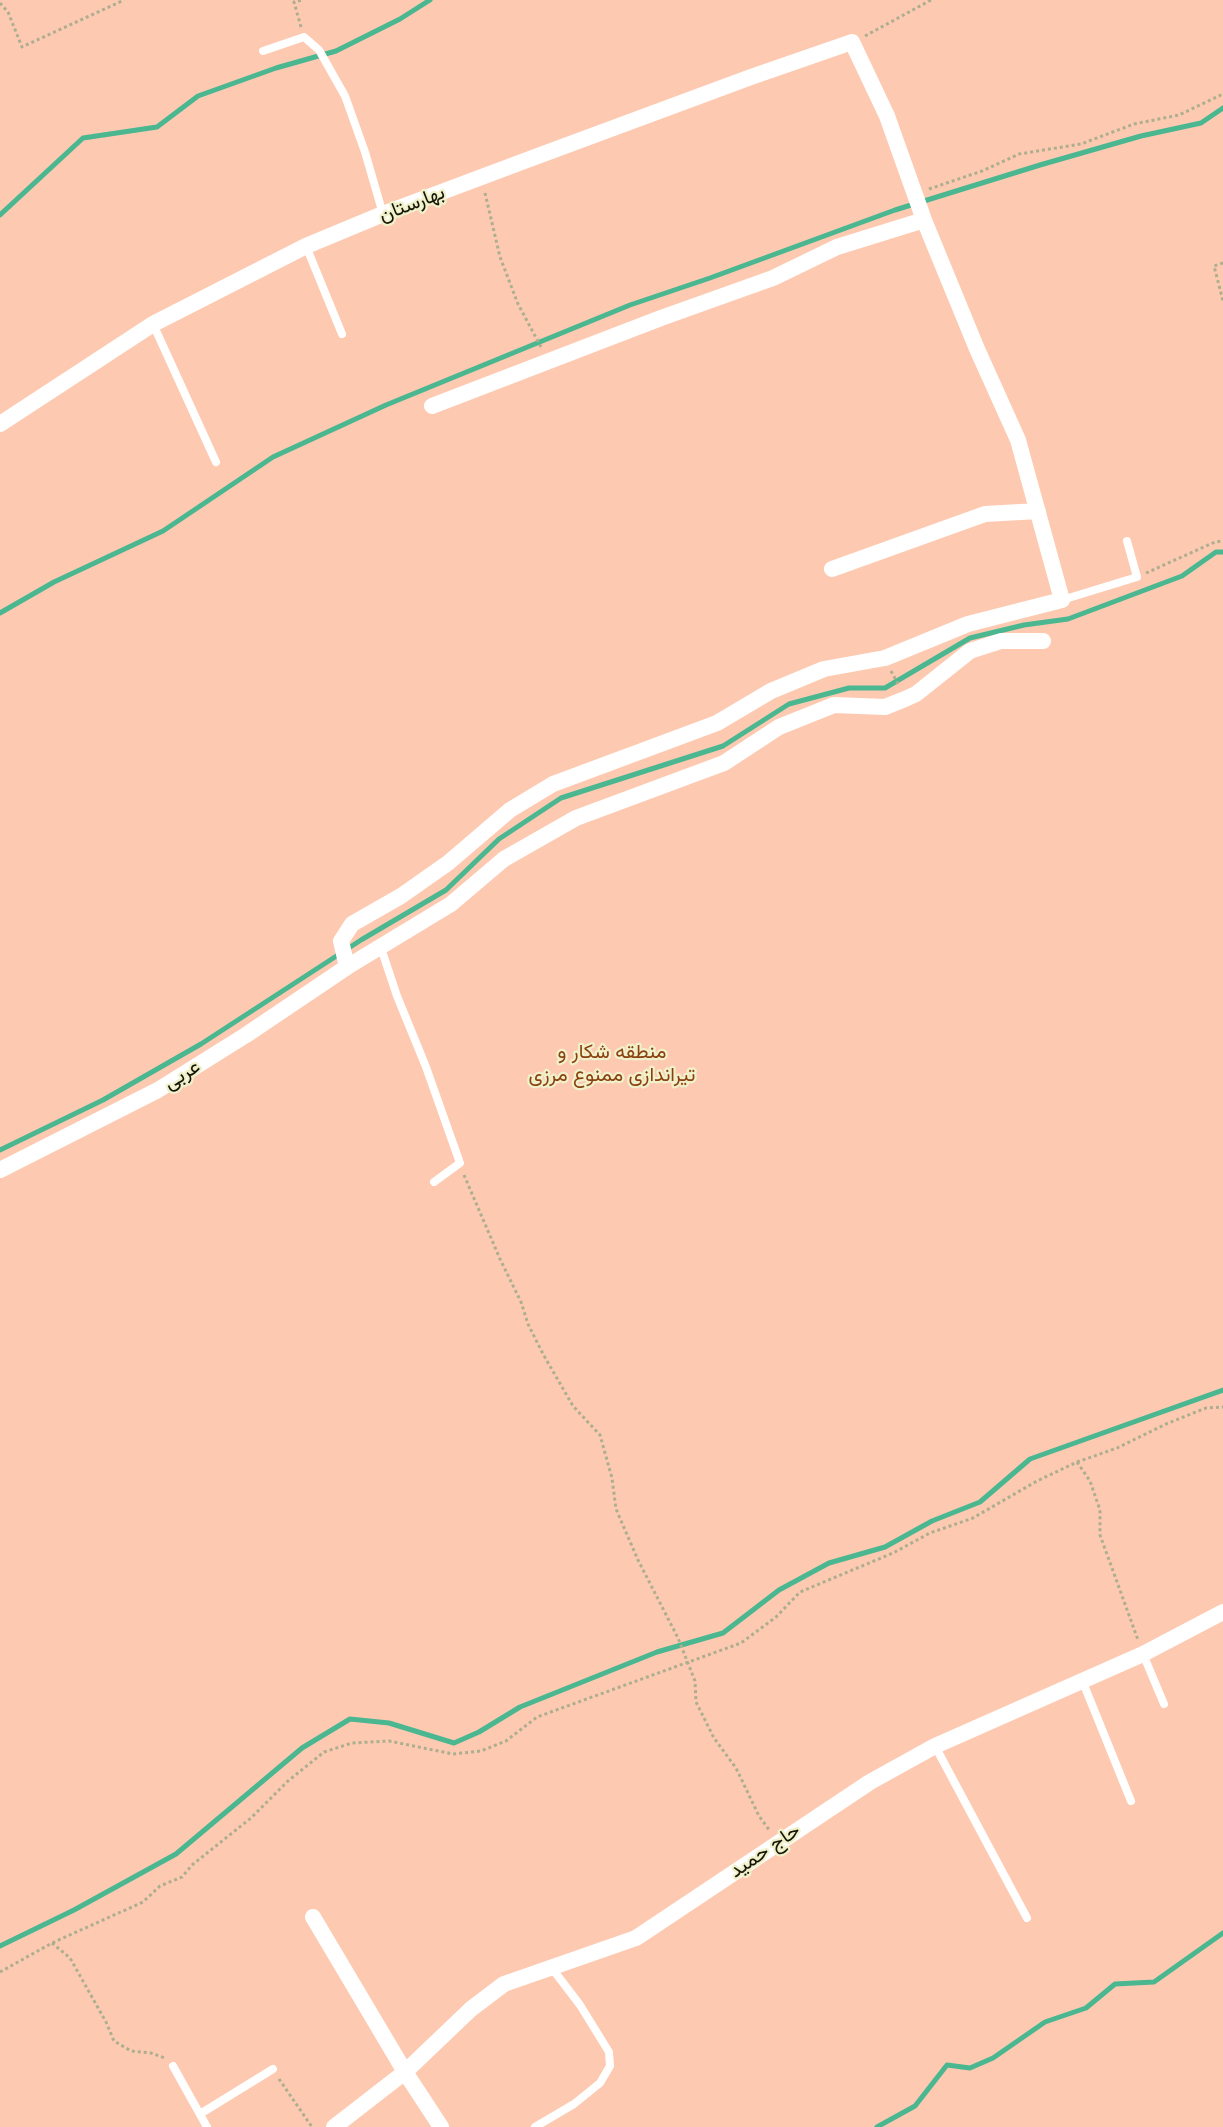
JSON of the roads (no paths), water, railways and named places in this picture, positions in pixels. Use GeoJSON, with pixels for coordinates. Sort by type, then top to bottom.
{"type":"FeatureCollection","features":[{"type":"Feature","properties":{"kind":"street","name":"بهارستان"},"geometry":{"type":"LineString","coordinates":[[0,424],[153,324],[306,246],[482,177],[852,42],[887,116],[923,216]]}},
{"type":"Feature","properties":{"kind":"street"},"geometry":{"type":"LineString","coordinates":[[346,963],[341,941],[352,924],[401,896],[448,863],[510,810],[553,784],[717,723],[771,691],[824,669],[885,658],[968,624],[1062,600],[1018,440],[977,348],[923,216],[837,247],[773,278],[661,318],[432,406]]}},
{"type":"Feature","properties":{"kind":"street"},"geometry":{"type":"LineString","coordinates":[[832,569],[985,514],[1038,511]]}},
{"type":"Feature","properties":{"kind":"street","name":"عربی"},"geometry":{"type":"LineString","coordinates":[[0,1170],[158,1090],[246,1035],[346,963],[381,948],[451,904],[504,859],[576,818],[723,763],[779,727],[834,705],[885,707],[895,703],[916,694],[970,651],[1002,641],[1043,641]]}},
{"type":"Feature","properties":{"kind":"street","name":"حاج حمید"},"geometry":{"type":"LineString","coordinates":[[334,2127],[405,2072],[471,2009],[504,1983],[636,1938],[870,1782],[935,1746],[1143,1654],[1223,1612]]}},
{"type":"Feature","properties":{"kind":"street"},"geometry":{"type":"LineString","coordinates":[[313,1917],[405,2072],[441,2127]]}},
{"type":"Feature","properties":{"kind":"lane"},"geometry":{"type":"LineString","coordinates":[[263,51],[303,37],[319,50],[345,96],[365,152],[383,214]]}},
{"type":"Feature","properties":{"kind":"lane"},"geometry":{"type":"LineString","coordinates":[[306,246],[342,334]]}},
{"type":"Feature","properties":{"kind":"lane"},"geometry":{"type":"LineString","coordinates":[[153,324],[216,462]]}},
{"type":"Feature","properties":{"kind":"lane"},"geometry":{"type":"LineString","coordinates":[[1062,600],[1137,577],[1127,541]]}},
{"type":"Feature","properties":{"kind":"lane"},"geometry":{"type":"LineString","coordinates":[[381,948],[460,1163],[434,1182]]}},
{"type":"Feature","properties":{"kind":"lane"},"geometry":{"type":"LineString","coordinates":[[1143,1654],[1164,1704]]}},
{"type":"Feature","properties":{"kind":"lane"},"geometry":{"type":"LineString","coordinates":[[1082,1680],[1131,1801]]}},
{"type":"Feature","properties":{"kind":"lane"},"geometry":{"type":"LineString","coordinates":[[935,1746],[1027,1918]]}},
{"type":"Feature","properties":{"kind":"lane"},"geometry":{"type":"LineString","coordinates":[[535,2127],[574,2104],[600,2083],[610,2066],[609,2052],[580,2005],[551,1967]]}},
{"type":"Feature","properties":{"kind":"lane"},"geometry":{"type":"LineString","coordinates":[[173,2066],[207,2127]]}},
{"type":"Feature","properties":{"kind":"lane"},"geometry":{"type":"LineString","coordinates":[[200,2114],[273,2069]]}},
{"type":"Feature","properties":{"kind":"waterway"},"geometry":{"type":"LineString","coordinates":[[0,215],[83,138],[157,127],[198,96],[276,68],[336,51],[400,19],[430,0]]}},
{"type":"Feature","properties":{"kind":"waterway"},"geometry":{"type":"LineString","coordinates":[[0,613],[54,582],[163,531],[273,457],[386,405],[630,305],[895,210],[1141,136],[1201,123],[1223,108]]}},
{"type":"Feature","properties":{"kind":"waterway"},"geometry":{"type":"LineString","coordinates":[[0,1150],[103,1100],[201,1044],[361,940],[446,890],[499,839],[561,798],[723,746],[789,704],[849,688],[885,688],[970,638],[1024,625],[1068,619],[1182,576],[1216,552],[1223,552]]}},
{"type":"Feature","properties":{"kind":"waterway"},"geometry":{"type":"LineString","coordinates":[[0,1946],[74,1910],[176,1854],[302,1748],[350,1719],[389,1723],[454,1743],[479,1732],[520,1707],[657,1652],[723,1633],[779,1590],[829,1563],[885,1547],[932,1521],[980,1502],[1030,1459],[1223,1390]]}},
{"type":"Feature","properties":{"kind":"waterway"},"geometry":{"type":"LineString","coordinates":[[877,2127],[915,2106],[947,2065],[970,2068],[993,2058],[1045,2022],[1086,2008],[1115,1984],[1154,1982],[1223,1933]]}},
{"type":"Feature","properties":{"kind":"park label","name":"منطقه شکار و تیراندازی ممنوع مرزی"},"geometry":{"type":"Point","coordinates":[612,1064]}}]}
